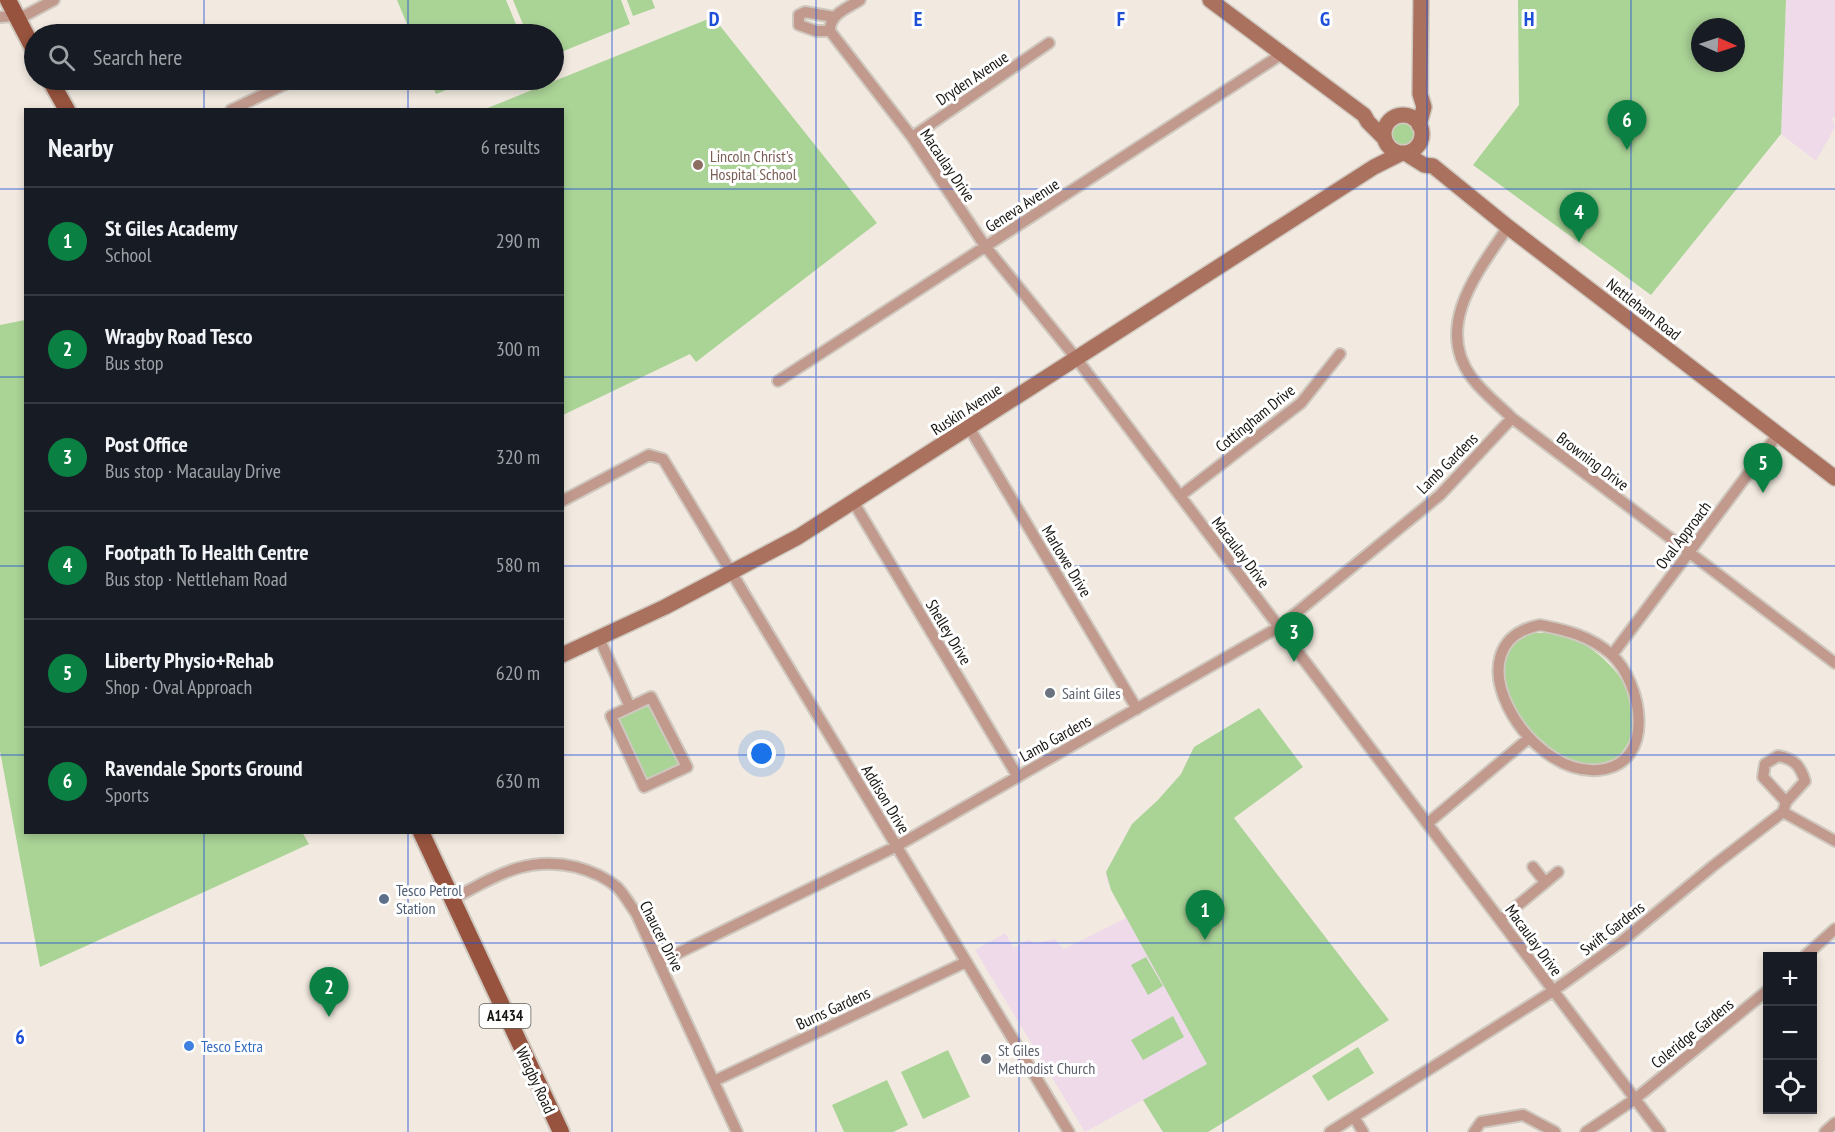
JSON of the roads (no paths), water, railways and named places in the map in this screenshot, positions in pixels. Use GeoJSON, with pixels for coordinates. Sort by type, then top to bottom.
{"type":"FeatureCollection","features":[{"type":"Feature","properties":{"kind":"main road"},"geometry":{"type":"LineString","coordinates":[[8,0],[8,16],[24,37]]}},
{"type":"Feature","properties":{"kind":"main road"},"geometry":{"type":"LineString","coordinates":[[1210,0],[1364,115],[1391,149],[1404,153],[1416,147],[1424,107],[1420,94],[1420,0]]}},
{"type":"Feature","properties":{"kind":"main road"},"geometry":{"type":"LineString","coordinates":[[56,90],[66,108]]}},
{"type":"Feature","properties":{"kind":"main road"},"geometry":{"type":"LineString","coordinates":[[1374,167],[1386,126],[1420,94]]}},
{"type":"Feature","properties":{"kind":"main road"},"geometry":{"type":"LineString","coordinates":[[1364,115],[1412,117],[1432,155],[1433,166]]}},
{"type":"Feature","properties":{"kind":"main road","name":"Nettleham Road"},"geometry":{"type":"LineString","coordinates":[[1404,153],[1424,165],[1433,166],[1508,227],[1778,434],[1834,474]]}},
{"type":"Feature","properties":{"kind":"main road","name":"Ruskin Avenue"},"geometry":{"type":"LineString","coordinates":[[564,654],[798,537],[970,429],[1076,358],[1374,167],[1389,162],[1404,153]]}},
{"type":"Feature","properties":{"kind":"main road","name":"Wragby Road"},"geometry":{"type":"LineString","coordinates":[[422,834],[561,1132]]}},
{"type":"Feature","properties":{"kind":"street"},"geometry":{"type":"LineString","coordinates":[[8,16],[26,15],[54,0]]}},
{"type":"Feature","properties":{"kind":"street"},"geometry":{"type":"LineString","coordinates":[[834,17],[805,12],[799,15],[799,25],[805,29],[830,31],[829,23],[834,17],[860,0]]}},
{"type":"Feature","properties":{"kind":"street","name":"Macaulay Drive"},"geometry":{"type":"LineString","coordinates":[[830,31],[912,137],[985,246],[1076,358],[1660,1132]]}},
{"type":"Feature","properties":{"kind":"street","name":"Dryden Avenue"},"geometry":{"type":"LineString","coordinates":[[912,137],[1049,43]]}},
{"type":"Feature","properties":{"kind":"street","name":"Geneva Avenue"},"geometry":{"type":"LineString","coordinates":[[778,381],[1282,54]]}},
{"type":"Feature","properties":{"kind":"street"},"geometry":{"type":"LineString","coordinates":[[235,108],[273,90]]}},
{"type":"Feature","properties":{"kind":"street","name":"Browning Drive"},"geometry":{"type":"LineString","coordinates":[[1508,227],[1470,283],[1458,318],[1458,332],[1464,364],[1472,378],[1512,418],[1835,663]]}},
{"type":"Feature","properties":{"kind":"street","name":"Cottingham Drive"},"geometry":{"type":"LineString","coordinates":[[1180,496],[1301,404],[1340,354]]}},
{"type":"Feature","properties":{"kind":"street","name":"Lamb Gardens"},"geometry":{"type":"LineString","coordinates":[[660,962],[897,846],[1279,627],[1440,495],[1512,418]]}},
{"type":"Feature","properties":{"kind":"street","name":"Marlowe Drive"},"geometry":{"type":"LineString","coordinates":[[970,429],[1137,709]]}},
{"type":"Feature","properties":{"kind":"street","name":"Oval Approach"},"geometry":{"type":"LineString","coordinates":[[1612,655],[1778,434]]}},
{"type":"Feature","properties":{"kind":"street","name":"Addison Drive"},"geometry":{"type":"LineString","coordinates":[[564,500],[649,455],[663,459],[1066,1131]]}},
{"type":"Feature","properties":{"kind":"street","name":"Shelley Drive"},"geometry":{"type":"LineString","coordinates":[[854,503],[1018,777]]}},
{"type":"Feature","properties":{"kind":"street"},"geometry":{"type":"LineString","coordinates":[[1540,625],[1579,634],[1612,655],[1631,682],[1638,706],[1640,728],[1634,746],[1627,756],[1607,769],[1594,770],[1562,762],[1545,753],[1529,738],[1507,709],[1500,683],[1501,655],[1509,639],[1524,628],[1540,625]]}},
{"type":"Feature","properties":{"kind":"street"},"geometry":{"type":"LineString","coordinates":[[599,638],[630,707]]}},
{"type":"Feature","properties":{"kind":"street"},"geometry":{"type":"LineString","coordinates":[[651,697],[687,767],[644,787],[611,716],[630,707],[651,697]]}},
{"type":"Feature","properties":{"kind":"street"},"geometry":{"type":"LineString","coordinates":[[1428,823],[1529,738]]}},
{"type":"Feature","properties":{"kind":"street","name":"Swift Gardens"},"geometry":{"type":"LineString","coordinates":[[1330,1132],[1553,991],[1621,942],[1785,807],[1805,781],[1802,770],[1792,759],[1778,756],[1765,764],[1763,777],[1785,807]]}},
{"type":"Feature","properties":{"kind":"street"},"geometry":{"type":"LineString","coordinates":[[1785,807],[1799,819],[1835,841]]}},
{"type":"Feature","properties":{"kind":"street","name":"Chaucer Drive"},"geometry":{"type":"LineString","coordinates":[[451,900],[492,878],[529,864],[555,862],[592,871],[617,888],[636,913],[660,962],[736,1132]]}},
{"type":"Feature","properties":{"kind":"street"},"geometry":{"type":"LineString","coordinates":[[1533,867],[1545,882]]}},
{"type":"Feature","properties":{"kind":"street"},"geometry":{"type":"LineString","coordinates":[[1500,920],[1558,872]]}},
{"type":"Feature","properties":{"kind":"street"},"geometry":{"type":"LineString","coordinates":[[1810,952],[1835,929]]}},
{"type":"Feature","properties":{"kind":"street","name":"Burns Gardens"},"geometry":{"type":"LineString","coordinates":[[714,1081],[966,962]]}},
{"type":"Feature","properties":{"kind":"street","name":"Coleridge Gardens"},"geometry":{"type":"LineString","coordinates":[[1586,1132],[1635,1099],[1763,993]]}},
{"type":"Feature","properties":{"kind":"street"},"geometry":{"type":"LineString","coordinates":[[1474,1132],[1481,1122],[1523,1115],[1555,1132]]}},
{"type":"Feature","properties":{"kind":"street"},"geometry":{"type":"LineString","coordinates":[[1354,1118],[1363,1132]]}},
{"type":"Feature","properties":{"kind":"street"},"geometry":{"type":"LineString","coordinates":[[1825,1132],[1835,1123]]}},
{"type":"Feature","properties":{"kind":"place","name":"Ravendale Sports Ground"},"geometry":{"type":"Point","coordinates":[1627,150]}},
{"type":"Feature","properties":{"kind":"place","name":"Lincoln Christ's Hospital School"},"geometry":{"type":"Point","coordinates":[698,165]}},
{"type":"Feature","properties":{"kind":"place","name":"Footpath To Health Centre"},"geometry":{"type":"Point","coordinates":[1579,242]}},
{"type":"Feature","properties":{"kind":"place","name":"Liberty Physio+Rehab"},"geometry":{"type":"Point","coordinates":[1763,493]}},
{"type":"Feature","properties":{"kind":"place","name":"Post Office"},"geometry":{"type":"Point","coordinates":[1294,662]}},
{"type":"Feature","properties":{"kind":"place","name":"Saint Giles"},"geometry":{"type":"Point","coordinates":[1050,693]}},
{"type":"Feature","properties":{"kind":"place","name":"Tesco Petrol Station"},"geometry":{"type":"Point","coordinates":[384,899]}},
{"type":"Feature","properties":{"kind":"place","name":"St Giles Academy"},"geometry":{"type":"Point","coordinates":[1205,940]}},
{"type":"Feature","properties":{"kind":"place","name":"Wragby Road Tesco"},"geometry":{"type":"Point","coordinates":[329,1017]}},
{"type":"Feature","properties":{"kind":"place","name":"Tesco Extra"},"geometry":{"type":"Point","coordinates":[189,1046]}},
{"type":"Feature","properties":{"kind":"place","name":"St Giles Methodist Church"},"geometry":{"type":"Point","coordinates":[986,1059]}}]}
